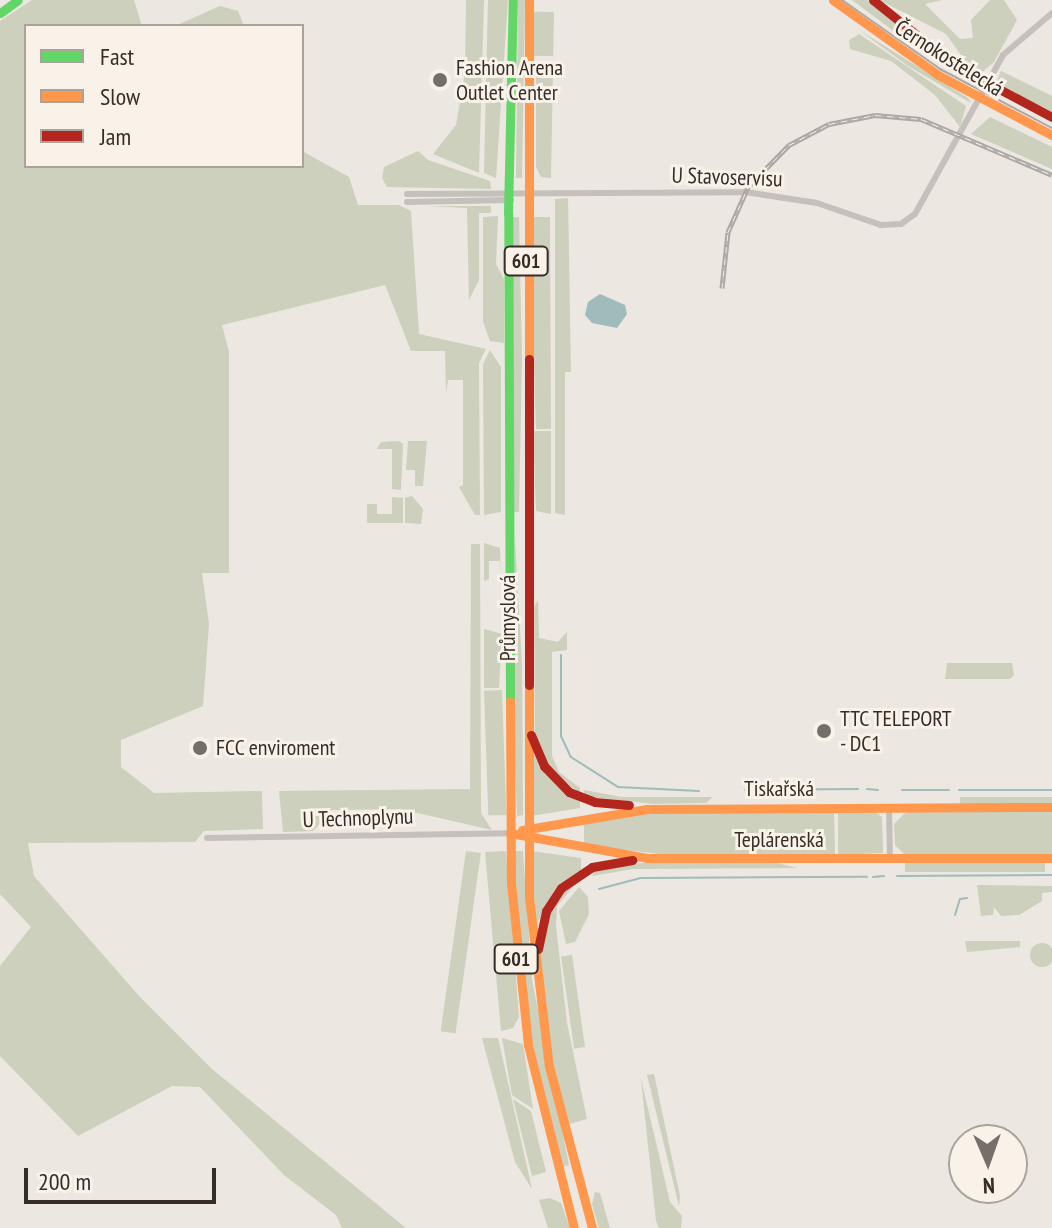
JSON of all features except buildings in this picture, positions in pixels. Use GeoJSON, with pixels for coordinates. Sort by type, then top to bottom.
{"type":"FeatureCollection","features":[{"type":"Feature","properties":{"kind":"main road"},"geometry":{"type":"LineString","coordinates":[[0,13],[18,0]]}},
{"type":"Feature","properties":{"kind":"main road","name":"Průmyslová"},"geometry":{"type":"LineString","coordinates":[[513,0],[527,833],[535,976],[558,1107],[592,1228]]}},
{"type":"Feature","properties":{"kind":"main road","name":"Průmyslová"},"geometry":{"type":"LineString","coordinates":[[529,0],[515,196],[510,833],[525,1031],[574,1228]]}},
{"type":"Feature","properties":{"kind":"main road","name":"Černokostelecká"},"geometry":{"type":"LineString","coordinates":[[833,0],[901,52],[992,107],[1052,135]]}},
{"type":"Feature","properties":{"kind":"main road","name":"Černokostelecká"},"geometry":{"type":"LineString","coordinates":[[873,0],[930,48],[987,84],[1052,117]]}},
{"type":"Feature","properties":{"kind":"main road"},"geometry":{"type":"LineString","coordinates":[[527,720],[540,759],[569,792],[595,802],[677,808]]}},
{"type":"Feature","properties":{"kind":"main road","name":"Tiskařská"},"geometry":{"type":"LineString","coordinates":[[527,833],[620,810],[1052,807]]}},
{"type":"Feature","properties":{"kind":"main road","name":"Teplárenská"},"geometry":{"type":"LineString","coordinates":[[510,833],[527,833],[647,858],[1052,858]]}},
{"type":"Feature","properties":{"kind":"main road"},"geometry":{"type":"LineString","coordinates":[[535,976],[541,925],[561,888],[592,867],[647,858]]}},
{"type":"Feature","properties":{"kind":"street","name":"U Stavoservisu"},"geometry":{"type":"LineString","coordinates":[[407,198],[745,192],[817,203],[881,225],[901,224],[915,214],[1013,43],[1052,13]]}},
{"type":"Feature","properties":{"kind":"street"},"geometry":{"type":"LineString","coordinates":[[889,807],[890,858]]}},
{"type":"Feature","properties":{"kind":"street","name":"U Technoplynu"},"geometry":{"type":"LineString","coordinates":[[207,838],[510,833]]}},
{"type":"Feature","properties":{"kind":"green space"},"geometry":{"type":"Polygon","coordinates":[[[32,0],[134,0],[141,24],[24,24],[24,168],[304,168],[304,152],[349,177],[358,205],[399,205],[411,211],[419,334],[486,349],[479,363],[480,515],[475,515],[459,487],[463,485],[463,380],[448,380],[446,394],[445,351],[411,351],[385,285],[222,325],[229,352],[229,573],[202,573],[209,624],[203,706],[121,740],[121,767],[154,793],[262,791],[263,829],[204,831],[195,842],[28,843],[34,876],[140,997],[212,1069],[406,1228],[342,1228],[336,1215],[284,1175],[200,1087],[172,1086],[78,1136],[0,1056],[0,966],[31,927],[0,894],[0,21],[32,0]]]}},
{"type":"Feature","properties":{"kind":"green space"},"geometry":{"type":"Polygon","coordinates":[[[466,0],[484,0],[479,173],[433,154],[456,125],[465,73],[466,0]]]}},
{"type":"Feature","properties":{"kind":"green space"},"geometry":{"type":"Polygon","coordinates":[[[488,0],[508,0],[496,178],[484,173],[488,0]]]}},
{"type":"Feature","properties":{"kind":"green space"},"geometry":{"type":"Polygon","coordinates":[[[518,0],[525,0],[522,178],[516,178],[518,0]]]}},
{"type":"Feature","properties":{"kind":"green space"},"geometry":{"type":"Polygon","coordinates":[[[852,0],[867,0],[959,72],[907,41],[852,0]]]}},
{"type":"Feature","properties":{"kind":"green space"},"geometry":{"type":"Polygon","coordinates":[[[879,0],[942,0],[925,4],[960,39],[973,38],[971,20],[990,0],[1004,0],[1017,20],[994,62],[980,74],[973,72],[946,34],[879,0]]]}},
{"type":"Feature","properties":{"kind":"green space"},"geometry":{"type":"Polygon","coordinates":[[[220,6],[238,11],[243,24],[180,24],[220,6]]]}},
{"type":"Feature","properties":{"kind":"green space"},"geometry":{"type":"Polygon","coordinates":[[[533,12],[554,12],[553,56],[532,56],[533,12]]]}},
{"type":"Feature","properties":{"kind":"green space"},"geometry":{"type":"Polygon","coordinates":[[[859,30],[968,98],[971,103],[908,66],[859,30]]]}},
{"type":"Feature","properties":{"kind":"green space"},"geometry":{"type":"Polygon","coordinates":[[[859,34],[966,106],[960,127],[935,95],[891,61],[850,49],[849,40],[859,34]]]}},
{"type":"Feature","properties":{"kind":"green space"},"geometry":{"type":"Polygon","coordinates":[[[542,66],[553,67],[551,178],[541,177],[536,167],[536,74],[542,66]]]}},
{"type":"Feature","properties":{"kind":"green space"},"geometry":{"type":"Polygon","coordinates":[[[1001,71],[1052,96],[1052,113],[1005,88],[1002,77],[997,81],[1001,71]]]}},
{"type":"Feature","properties":{"kind":"green space"},"geometry":{"type":"Polygon","coordinates":[[[990,117],[1052,147],[1052,169],[971,134],[990,117]]]}},
{"type":"Feature","properties":{"kind":"green space"},"geometry":{"type":"Polygon","coordinates":[[[418,151],[428,160],[490,181],[491,189],[387,187],[382,178],[384,167],[418,151]]]}},
{"type":"Feature","properties":{"kind":"green space"},"geometry":{"type":"Polygon","coordinates":[[[568,198],[571,372],[565,372],[565,515],[555,513],[555,199],[568,198]]]}},
{"type":"Feature","properties":{"kind":"green space"},"geometry":{"type":"Polygon","coordinates":[[[427,206],[491,206],[491,213],[479,213],[479,280],[469,300],[467,208],[427,206]]]}},
{"type":"Feature","properties":{"kind":"green space"},"geometry":{"type":"Polygon","coordinates":[[[498,216],[496,264],[504,279],[504,343],[490,341],[483,322],[483,217],[498,216]]]}},
{"type":"Feature","properties":{"kind":"green space"},"geometry":{"type":"Polygon","coordinates":[[[512,217],[519,217],[522,359],[519,512],[512,512],[512,217]]]}},
{"type":"Feature","properties":{"kind":"green space"},"geometry":{"type":"Polygon","coordinates":[[[529,217],[550,217],[551,429],[536,429],[529,217]]]}},
{"type":"Feature","properties":{"kind":"green space"},"geometry":{"type":"Polygon","coordinates":[[[490,350],[501,367],[501,512],[484,515],[483,364],[490,350]]]}},
{"type":"Feature","properties":{"kind":"green space"},"geometry":{"type":"Polygon","coordinates":[[[533,431],[551,431],[551,514],[536,511],[533,431]]]}},
{"type":"Feature","properties":{"kind":"green space"},"geometry":{"type":"Polygon","coordinates":[[[399,441],[403,444],[401,490],[392,489],[392,449],[377,449],[381,442],[399,441]]]}},
{"type":"Feature","properties":{"kind":"green space"},"geometry":{"type":"Polygon","coordinates":[[[408,441],[427,441],[423,486],[415,486],[415,470],[406,470],[408,441]]]}},
{"type":"Feature","properties":{"kind":"green space"},"geometry":{"type":"Polygon","coordinates":[[[412,496],[423,509],[421,524],[405,523],[405,498],[412,496]]]}},
{"type":"Feature","properties":{"kind":"green space"},"geometry":{"type":"Polygon","coordinates":[[[392,497],[403,498],[403,523],[367,523],[367,504],[377,504],[377,514],[392,514],[392,497]]]}},
{"type":"Feature","properties":{"kind":"green space"},"geometry":{"type":"Polygon","coordinates":[[[515,540],[522,664],[523,815],[517,816],[513,716],[515,540]]]}},
{"type":"Feature","properties":{"kind":"green space"},"geometry":{"type":"Polygon","coordinates":[[[484,543],[500,548],[501,578],[500,561],[489,561],[489,579],[484,581],[484,543]]]}},
{"type":"Feature","properties":{"kind":"green space"},"geometry":{"type":"Polygon","coordinates":[[[471,544],[480,544],[481,813],[492,830],[400,809],[332,810],[313,831],[283,832],[279,791],[470,789],[471,544]]]}},
{"type":"Feature","properties":{"kind":"green space"},"geometry":{"type":"Polygon","coordinates":[[[538,600],[539,638],[558,642],[567,632],[567,650],[552,652],[552,756],[559,772],[580,788],[580,794],[548,767],[535,734],[534,607],[538,600]]]}},
{"type":"Feature","properties":{"kind":"green space"},"geometry":{"type":"Polygon","coordinates":[[[484,629],[502,634],[499,688],[484,688],[484,629]]]}},
{"type":"Feature","properties":{"kind":"green space"},"geometry":{"type":"Polygon","coordinates":[[[947,663],[1012,663],[1014,675],[1010,679],[945,679],[947,663]]]}},
{"type":"Feature","properties":{"kind":"green space"},"geometry":{"type":"Polygon","coordinates":[[[502,690],[506,815],[488,816],[484,691],[502,690]]]}},
{"type":"Feature","properties":{"kind":"green space"},"geometry":{"type":"Polygon","coordinates":[[[532,751],[545,774],[580,801],[580,808],[531,816],[532,751]]]}},
{"type":"Feature","properties":{"kind":"green space"},"geometry":{"type":"Polygon","coordinates":[[[584,790],[622,797],[713,797],[706,803],[653,804],[584,796],[584,790]]]}},
{"type":"Feature","properties":{"kind":"green space"},"geometry":{"type":"Polygon","coordinates":[[[960,797],[1052,797],[1052,810],[960,810],[960,797]]]}},
{"type":"Feature","properties":{"kind":"green space"},"geometry":{"type":"Polygon","coordinates":[[[834,811],[835,854],[668,855],[584,845],[584,822],[639,814],[834,811]]]}},
{"type":"Feature","properties":{"kind":"green space"},"geometry":{"type":"Polygon","coordinates":[[[838,811],[873,811],[882,817],[883,853],[838,855],[838,811]]]}},
{"type":"Feature","properties":{"kind":"green space"},"geometry":{"type":"Polygon","coordinates":[[[907,811],[1052,811],[1052,854],[904,854],[895,845],[894,824],[907,811]]]}},
{"type":"Feature","properties":{"kind":"green space"},"geometry":{"type":"Polygon","coordinates":[[[466,851],[481,853],[456,1033],[441,1031],[466,851]]]}},
{"type":"Feature","properties":{"kind":"green space"},"geometry":{"type":"Polygon","coordinates":[[[506,851],[519,1017],[513,1028],[501,1031],[485,852],[506,851]]]}},
{"type":"Feature","properties":{"kind":"green space"},"geometry":{"type":"Polygon","coordinates":[[[514,851],[523,851],[532,980],[569,1165],[563,1167],[538,1079],[523,986],[514,851]]]}},
{"type":"Feature","properties":{"kind":"green space"},"geometry":{"type":"Polygon","coordinates":[[[531,851],[581,858],[581,870],[557,888],[536,925],[531,851]]]}},
{"type":"Feature","properties":{"kind":"green space"},"geometry":{"type":"Polygon","coordinates":[[[773,862],[798,868],[633,869],[592,876],[594,870],[617,865],[773,862]]]}},
{"type":"Feature","properties":{"kind":"green space"},"geometry":{"type":"Polygon","coordinates":[[[905,862],[1045,862],[1045,872],[905,872],[905,862]]]}},
{"type":"Feature","properties":{"kind":"green space"},"geometry":{"type":"Polygon","coordinates":[[[977,885],[1052,886],[1052,892],[1042,893],[1042,901],[1019,915],[1001,916],[994,907],[993,915],[981,916],[977,885]]]}},
{"type":"Feature","properties":{"kind":"green space"},"geometry":{"type":"Polygon","coordinates":[[[573,887],[557,906],[556,926],[567,1023],[587,1119],[569,1124],[554,1072],[540,957],[547,916],[562,891],[573,887]]]}},
{"type":"Feature","properties":{"kind":"green space"},"geometry":{"type":"Polygon","coordinates":[[[579,887],[588,897],[589,914],[575,942],[566,944],[559,911],[579,887]]]}},
{"type":"Feature","properties":{"kind":"green space"},"geometry":{"type":"Polygon","coordinates":[[[965,941],[1020,941],[1020,947],[967,952],[965,941]]]}},
{"type":"Feature","properties":{"kind":"green space"},"geometry":{"type":"Polygon","coordinates":[[[1042,943],[1051,946],[1051,964],[1042,967],[1033,964],[1030,955],[1033,946],[1042,943]]]}},
{"type":"Feature","properties":{"kind":"green space"},"geometry":{"type":"Polygon","coordinates":[[[572,955],[585,1047],[574,1049],[561,957],[572,955]]]}},
{"type":"Feature","properties":{"kind":"green space"},"geometry":{"type":"Polygon","coordinates":[[[482,1038],[498,1038],[532,1189],[515,1162],[482,1038]]]}},
{"type":"Feature","properties":{"kind":"green space"},"geometry":{"type":"Polygon","coordinates":[[[502,1038],[523,1044],[533,1109],[512,1095],[502,1038]]]}},
{"type":"Feature","properties":{"kind":"green space"},"geometry":{"type":"Polygon","coordinates":[[[654,1074],[680,1196],[679,1206],[647,1075],[654,1074]]]}},
{"type":"Feature","properties":{"kind":"green space"},"geometry":{"type":"Polygon","coordinates":[[[641,1079],[670,1202],[682,1216],[681,1228],[659,1228],[656,1221],[641,1079]]]}},
{"type":"Feature","properties":{"kind":"green space"},"geometry":{"type":"Polygon","coordinates":[[[513,1099],[531,1111],[546,1172],[532,1176],[513,1099]]]}},
{"type":"Feature","properties":{"kind":"green space"},"geometry":{"type":"Polygon","coordinates":[[[595,1192],[600,1193],[610,1228],[599,1228],[592,1204],[595,1192]]]}},
{"type":"Feature","properties":{"kind":"green space"},"geometry":{"type":"Polygon","coordinates":[[[550,1198],[561,1203],[570,1228],[548,1228],[539,1200],[550,1198]]]}},
{"type":"Feature","properties":{"kind":"water"},"geometry":{"type":"Polygon","coordinates":[[[600,294],[625,305],[627,314],[617,328],[592,323],[585,315],[588,302],[600,294]]]}},
{"type":"Feature","properties":{"kind":"waterway"},"geometry":{"type":"LineString","coordinates":[[561,655],[561,736],[571,757],[618,787],[699,791]]}},
{"type":"Feature","properties":{"kind":"waterway"},"geometry":{"type":"LineString","coordinates":[[745,790],[858,789]]}},
{"type":"Feature","properties":{"kind":"waterway"},"geometry":{"type":"LineString","coordinates":[[867,789],[878,790]]}},
{"type":"Feature","properties":{"kind":"waterway"},"geometry":{"type":"LineString","coordinates":[[902,790],[949,790]]}},
{"type":"Feature","properties":{"kind":"waterway"},"geometry":{"type":"LineString","coordinates":[[959,790],[1052,790]]}},
{"type":"Feature","properties":{"kind":"waterway"},"geometry":{"type":"LineString","coordinates":[[897,876],[1052,875]]}},
{"type":"Feature","properties":{"kind":"waterway"},"geometry":{"type":"LineString","coordinates":[[873,877],[884,876]]}},
{"type":"Feature","properties":{"kind":"waterway"},"geometry":{"type":"LineString","coordinates":[[599,889],[641,878],[867,877]]}},
{"type":"Feature","properties":{"kind":"waterway"},"geometry":{"type":"LineString","coordinates":[[955,915],[960,899],[967,898]]}},
{"type":"Feature","properties":{"kind":"tram line"},"geometry":{"type":"LineString","coordinates":[[842,0],[940,69],[1052,128]]}},
{"type":"Feature","properties":{"kind":"railway"},"geometry":{"type":"LineString","coordinates":[[722,288],[728,232],[748,187],[789,145],[829,124],[875,115],[921,119],[1052,175]]}},
{"type":"Feature","properties":{"kind":"traffic: fast"},"geometry":{"type":"LineString","coordinates":[[0,13],[18,0]]}},
{"type":"Feature","properties":{"kind":"traffic: fast"},"geometry":{"type":"LineString","coordinates":[[510,701],[508,213],[513,0]]}},
{"type":"Feature","properties":{"kind":"traffic: slow"},"geometry":{"type":"LineString","coordinates":[[529,0],[529,359]]}},
{"type":"Feature","properties":{"kind":"traffic: slow"},"geometry":{"type":"LineString","coordinates":[[833,0],[938,75],[1052,135]]}},
{"type":"Feature","properties":{"kind":"traffic: slow"},"geometry":{"type":"LineString","coordinates":[[529,685],[529,897],[549,1066],[592,1228]]}},
{"type":"Feature","properties":{"kind":"traffic: slow"},"geometry":{"type":"LineString","coordinates":[[510,701],[511,883],[528,1045],[574,1228]]}},
{"type":"Feature","properties":{"kind":"traffic: slow"},"geometry":{"type":"LineString","coordinates":[[522,830],[647,809],[1052,807]]}},
{"type":"Feature","properties":{"kind":"traffic: slow"},"geometry":{"type":"LineString","coordinates":[[510,833],[647,858],[1052,858]]}},
{"type":"Feature","properties":{"kind":"traffic: jam"},"geometry":{"type":"LineString","coordinates":[[873,0],[954,65],[1052,117]]}},
{"type":"Feature","properties":{"kind":"traffic: jam"},"geometry":{"type":"LineString","coordinates":[[529,359],[529,685]]}},
{"type":"Feature","properties":{"kind":"traffic: jam"},"geometry":{"type":"LineString","coordinates":[[531,735],[544,766],[569,792],[595,802],[629,805]]}},
{"type":"Feature","properties":{"kind":"traffic: jam"},"geometry":{"type":"LineString","coordinates":[[538,949],[546,911],[561,888],[592,867],[632,860]]}},
{"type":"Feature","properties":{"kind":"place","name":"Fashion Arena Outlet Center"},"geometry":{"type":"Point","coordinates":[440,80]}},
{"type":"Feature","properties":{"kind":"place","name":"TTC TELEPORT - DC1"},"geometry":{"type":"Point","coordinates":[824,731]}},
{"type":"Feature","properties":{"kind":"place","name":"FCC enviroment"},"geometry":{"type":"Point","coordinates":[200,748]}}]}
